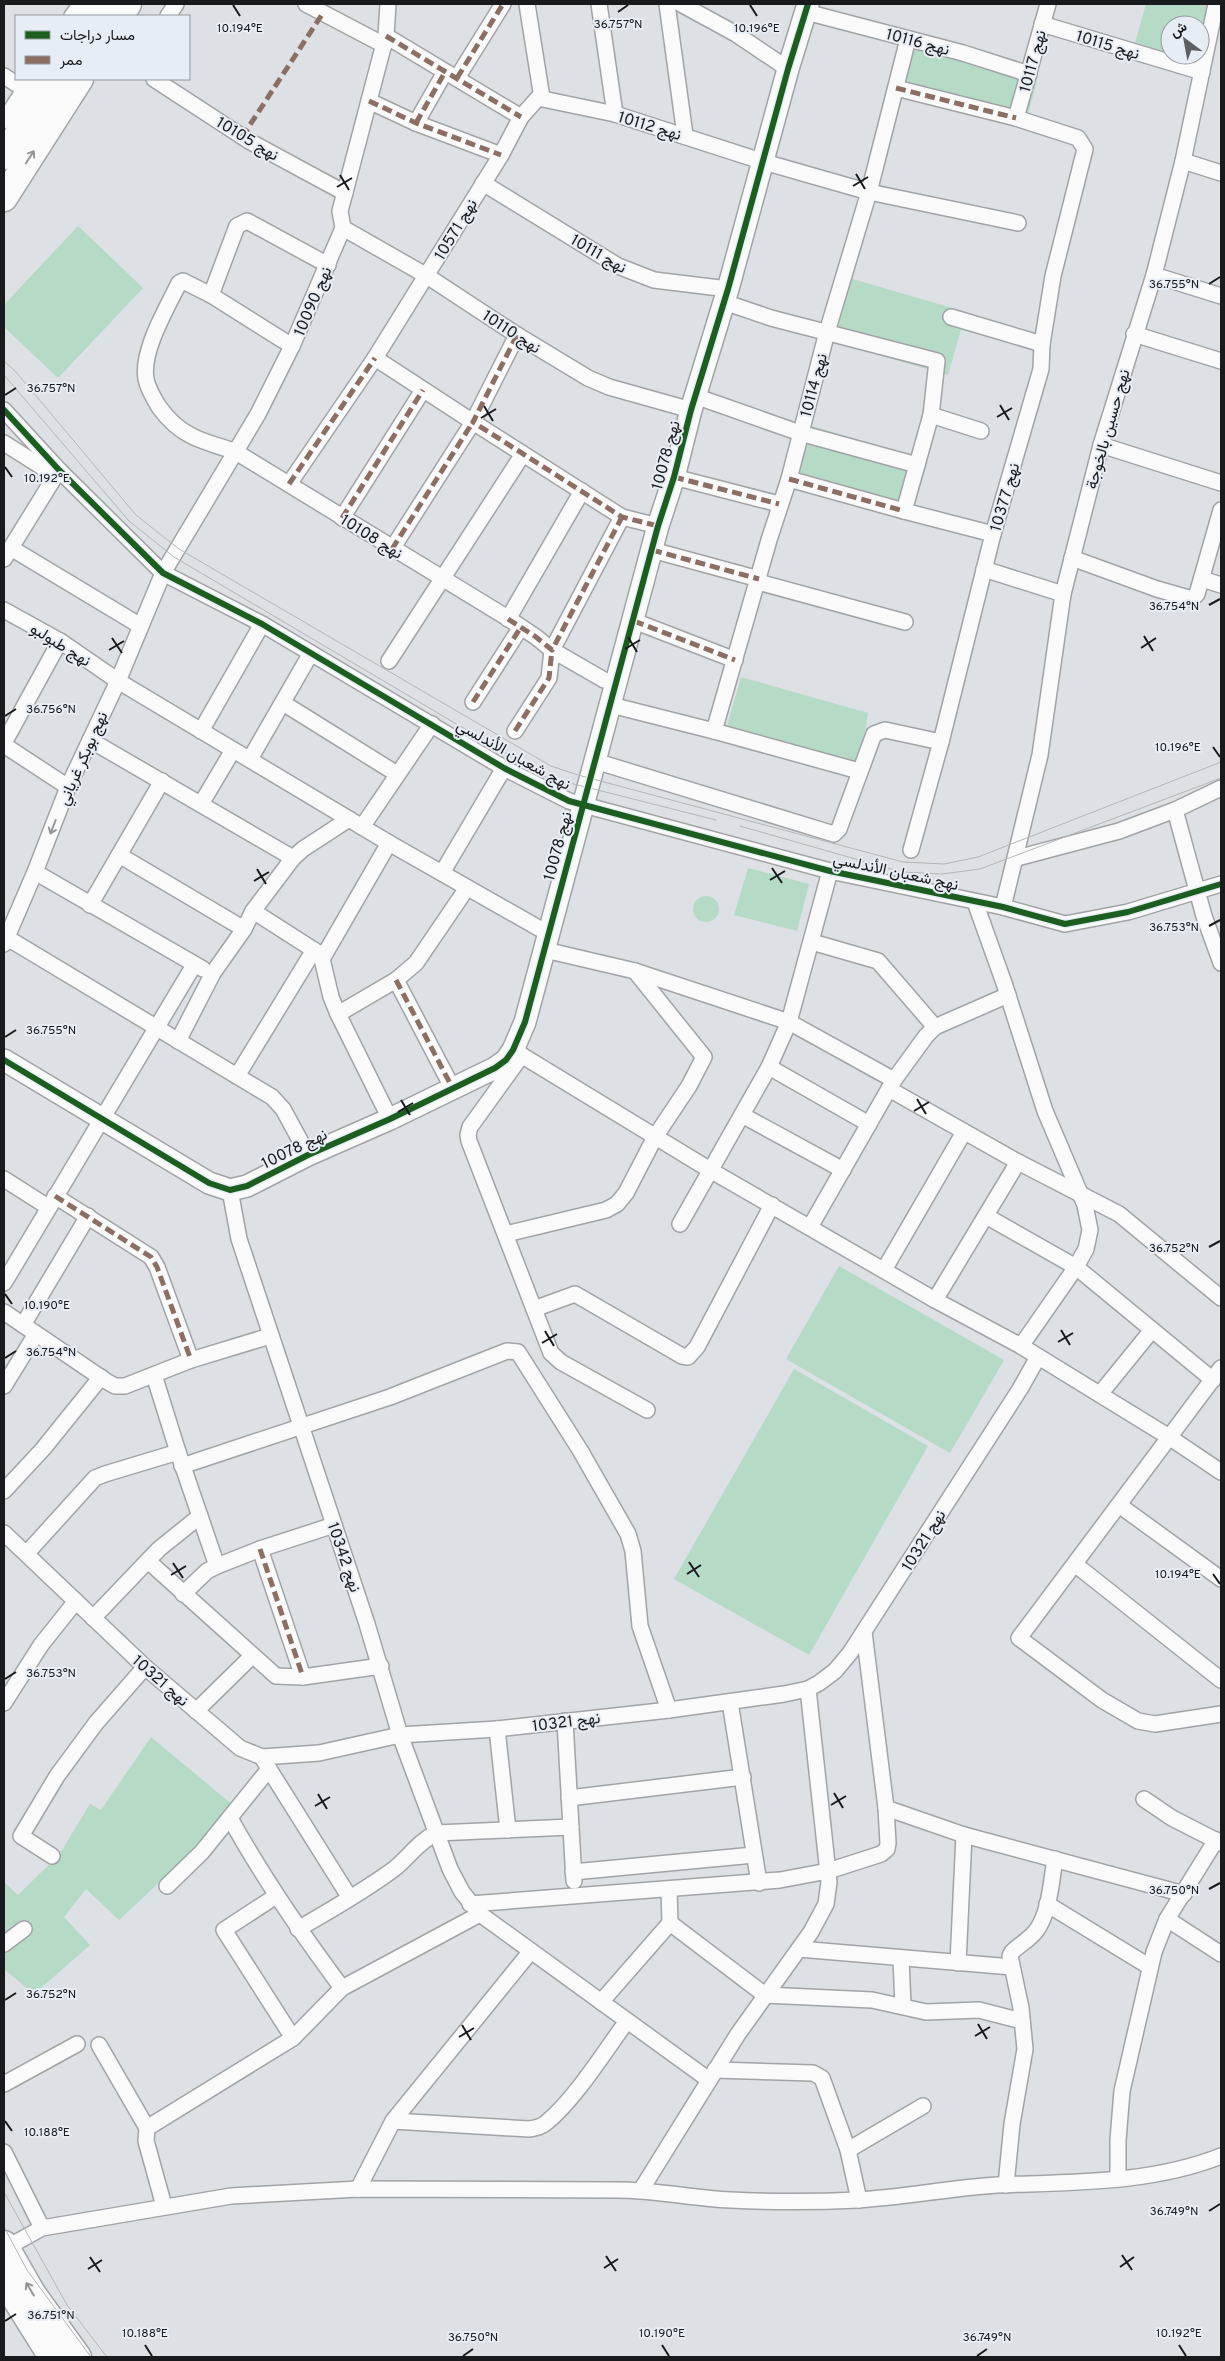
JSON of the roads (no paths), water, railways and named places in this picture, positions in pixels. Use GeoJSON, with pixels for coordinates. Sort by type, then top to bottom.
{"type":"FeatureCollection","features":[{"type":"Feature","properties":{"kind":"highway"},"geometry":{"type":"LineString","coordinates":[[96,15],[103,4]]}},
{"type":"Feature","properties":{"kind":"highway"},"geometry":{"type":"LineString","coordinates":[[121,15],[128,4]]}},
{"type":"Feature","properties":{"kind":"highway"},"geometry":{"type":"LineString","coordinates":[[4,156],[53,80]]}},
{"type":"Feature","properties":{"kind":"highway"},"geometry":{"type":"LineString","coordinates":[[4,198],[79,80]]}},
{"type":"Feature","properties":{"kind":"highway"},"geometry":{"type":"LineString","coordinates":[[5,2246],[48,2317],[78,2357]]}},
{"type":"Feature","properties":{"kind":"highway"},"geometry":{"type":"LineString","coordinates":[[4,2279],[52,2357]]}},
{"type":"Feature","properties":{"kind":"street"},"geometry":{"type":"LineString","coordinates":[[73,15],[81,4]]}},
{"type":"Feature","properties":{"kind":"street"},"geometry":{"type":"LineString","coordinates":[[169,15],[176,4]]}},
{"type":"Feature","properties":{"kind":"street"},"geometry":{"type":"LineString","coordinates":[[306,4],[385,41],[451,75],[521,117]]}},
{"type":"Feature","properties":{"kind":"street","name":"نهج 10090"},"geometry":{"type":"LineString","coordinates":[[163,573],[258,414],[292,346],[343,228],[340,212],[385,41],[388,4]]}},
{"type":"Feature","properties":{"kind":"street"},"geometry":{"type":"LineString","coordinates":[[416,123],[504,4]]}},
{"type":"Feature","properties":{"kind":"street"},"geometry":{"type":"LineString","coordinates":[[527,4],[538,99]]}},
{"type":"Feature","properties":{"kind":"street"},"geometry":{"type":"LineString","coordinates":[[599,4],[615,114]]}},
{"type":"Feature","properties":{"kind":"street"},"geometry":{"type":"LineString","coordinates":[[667,4],[685,135]]}},
{"type":"Feature","properties":{"kind":"street","name":"نهج 10117"},"geometry":{"type":"LineString","coordinates":[[1016,118],[1048,4]]}},
{"type":"Feature","properties":{"kind":"street","name":"نهج حسين بالخوجة"},"geometry":{"type":"LineString","coordinates":[[1004,907],[1040,755],[1063,594],[1101,445],[1134,334],[1154,275],[1183,162],[1202,72],[1215,40],[1216,4]]}},
{"type":"Feature","properties":{"kind":"street"},"geometry":{"type":"LineString","coordinates":[[689,5],[788,69]]}},
{"type":"Feature","properties":{"kind":"street","name":"نهج 10078"},"geometry":{"type":"LineString","coordinates":[[230,1190],[247,1186],[308,1155],[453,1089],[501,1064],[517,1053],[658,526],[674,477],[693,403],[726,295],[788,69],[807,8]]}},
{"type":"Feature","properties":{"kind":"street","name":"نهج 10116"},"geometry":{"type":"LineString","coordinates":[[807,8],[1029,74]]}},
{"type":"Feature","properties":{"kind":"street","name":"نهج 10115"},"geometry":{"type":"LineString","coordinates":[[1042,24],[1202,72]]}},
{"type":"Feature","properties":{"kind":"street","name":"نهج 10114"},"geometry":{"type":"LineString","coordinates":[[714,731],[779,504],[788,479],[827,332],[869,192],[908,38]]}},
{"type":"Feature","properties":{"kind":"street","name":"نهج 10105"},"geometry":{"type":"LineString","coordinates":[[156,80],[249,141],[345,193]]}},
{"type":"Feature","properties":{"kind":"street"},"geometry":{"type":"LineString","coordinates":[[4,121],[27,84]]}},
{"type":"Feature","properties":{"kind":"street"},"geometry":{"type":"LineString","coordinates":[[896,88],[1016,118]]}},
{"type":"Feature","properties":{"kind":"street","name":"نهج 10112"},"geometry":{"type":"LineString","coordinates":[[538,99],[615,114],[764,162],[869,192],[1018,223]]}},
{"type":"Feature","properties":{"kind":"street","name":"نهج 10571"},"geometry":{"type":"LineString","coordinates":[[289,484],[375,358],[427,276],[501,155],[521,117],[538,99]]}},
{"type":"Feature","properties":{"kind":"street"},"geometry":{"type":"LineString","coordinates":[[369,100],[416,123],[501,155]]}},
{"type":"Feature","properties":{"kind":"street","name":"نهج 10377"},"geometry":{"type":"LineString","coordinates":[[911,850],[941,742],[993,534],[1041,369],[1042,344],[1053,276],[1085,149],[1083,143],[1078,138],[1016,118]]}},
{"type":"Feature","properties":{"kind":"street"},"geometry":{"type":"LineString","coordinates":[[1183,162],[1221,173]]}},
{"type":"Feature","properties":{"kind":"street","name":"نهج 10111"},"geometry":{"type":"LineString","coordinates":[[483,184],[618,266],[637,274],[654,280],[726,295],[771,318],[937,361],[931,415]]}},
{"type":"Feature","properties":{"kind":"street"},"geometry":{"type":"LineString","coordinates":[[292,346],[211,295],[237,226],[241,223],[252,222],[328,265]]}},
{"type":"Feature","properties":{"kind":"street","name":"نهج 10110"},"geometry":{"type":"LineString","coordinates":[[343,228],[427,276],[517,335],[595,381],[609,387],[693,403],[917,465]]}},
{"type":"Feature","properties":{"kind":"street"},"geometry":{"type":"LineString","coordinates":[[1154,275],[1221,296]]}},
{"type":"Feature","properties":{"kind":"street","name":"نهج 10108"},"geometry":{"type":"LineString","coordinates":[[211,295],[187,281],[179,283],[154,338],[148,359],[146,379],[152,396],[175,425],[203,442],[236,452],[515,623],[552,650],[604,680]]}},
{"type":"Feature","properties":{"kind":"street"},"geometry":{"type":"LineString","coordinates":[[951,317],[1042,344]]}},
{"type":"Feature","properties":{"kind":"street"},"geometry":{"type":"LineString","coordinates":[[1134,334],[1221,361]]}},
{"type":"Feature","properties":{"kind":"street"},"geometry":{"type":"LineString","coordinates":[[392,549],[473,422],[517,335]]}},
{"type":"Feature","properties":{"kind":"street"},"geometry":{"type":"LineString","coordinates":[[375,358],[622,517],[658,526]]}},
{"type":"Feature","properties":{"kind":"street"},"geometry":{"type":"LineString","coordinates":[[342,518],[423,390]]}},
{"type":"Feature","properties":{"kind":"street","name":"نهج شعبان الأندلسي"},"geometry":{"type":"LineString","coordinates":[[4,410],[58,473],[163,573],[262,624],[504,768],[543,789],[582,805],[830,871],[1004,907],[1055,922],[1074,923],[1128,912],[1221,884]]}},
{"type":"Feature","properties":{"kind":"street"},"geometry":{"type":"LineString","coordinates":[[904,511],[931,415],[981,430]]}},
{"type":"Feature","properties":{"kind":"street"},"geometry":{"type":"LineString","coordinates":[[4,442],[58,473],[7,553],[140,625]]}},
{"type":"Feature","properties":{"kind":"street"},"geometry":{"type":"LineString","coordinates":[[1101,445],[1221,483]]}},
{"type":"Feature","properties":{"kind":"street"},"geometry":{"type":"LineString","coordinates":[[389,661],[522,454]]}},
{"type":"Feature","properties":{"kind":"street"},"geometry":{"type":"LineString","coordinates":[[674,477],[779,504]]}},
{"type":"Feature","properties":{"kind":"street"},"geometry":{"type":"LineString","coordinates":[[788,479],[993,534]]}},
{"type":"Feature","properties":{"kind":"street"},"geometry":{"type":"LineString","coordinates":[[472,702],[515,623],[582,491]]}},
{"type":"Feature","properties":{"kind":"street"},"geometry":{"type":"LineString","coordinates":[[1072,558],[1189,599],[1197,594],[1221,510]]}},
{"type":"Feature","properties":{"kind":"street"},"geometry":{"type":"LineString","coordinates":[[515,731],[549,678],[552,650],[622,517]]}},
{"type":"Feature","properties":{"kind":"street"},"geometry":{"type":"LineString","coordinates":[[652,550],[905,622]]}},
{"type":"Feature","properties":{"kind":"street"},"geometry":{"type":"LineString","coordinates":[[984,569],[1063,594]]}},
{"type":"Feature","properties":{"kind":"street","name":"نهج بوبكر غرياني"},"geometry":{"type":"LineString","coordinates":[[5,939],[35,872],[68,787],[118,680],[163,573]]}},
{"type":"Feature","properties":{"kind":"street"},"geometry":{"type":"LineString","coordinates":[[1202,579],[1221,585]]}},
{"type":"Feature","properties":{"kind":"street","name":"نهج طبولبو"},"geometry":{"type":"LineString","coordinates":[[5,614],[60,640],[118,680],[201,731],[467,888],[547,942],[790,1022],[892,1084],[964,1132],[1119,1214],[1221,1298]]}},
{"type":"Feature","properties":{"kind":"street"},"geometry":{"type":"LineString","coordinates":[[634,621],[735,660]]}},
{"type":"Feature","properties":{"kind":"street"},"geometry":{"type":"LineString","coordinates":[[201,731],[262,624]]}},
{"type":"Feature","properties":{"kind":"street"},"geometry":{"type":"LineString","coordinates":[[60,640],[4,744],[68,787]]}},
{"type":"Feature","properties":{"kind":"street"},"geometry":{"type":"LineString","coordinates":[[250,759],[311,653]]}},
{"type":"Feature","properties":{"kind":"street"},"geometry":{"type":"LineString","coordinates":[[283,703],[397,774]]}},
{"type":"Feature","properties":{"kind":"street"},"geometry":{"type":"LineString","coordinates":[[611,705],[859,771]]}},
{"type":"Feature","properties":{"kind":"street"},"geometry":{"type":"LineString","coordinates":[[362,827],[432,724]]}},
{"type":"Feature","properties":{"kind":"street"},"geometry":{"type":"LineString","coordinates":[[595,761],[834,834],[838,832],[872,736],[877,732],[885,730],[941,742]]}},
{"type":"Feature","properties":{"kind":"street"},"geometry":{"type":"LineString","coordinates":[[90,740],[293,858]]}},
{"type":"Feature","properties":{"kind":"street"},"geometry":{"type":"LineString","coordinates":[[201,804],[233,750]]}},
{"type":"Feature","properties":{"kind":"street"},"geometry":{"type":"LineString","coordinates":[[442,873],[504,768]]}},
{"type":"Feature","properties":{"kind":"street"},"geometry":{"type":"LineString","coordinates":[[90,905],[162,781]]}},
{"type":"Feature","properties":{"kind":"street"},"geometry":{"type":"LineString","coordinates":[[1017,858],[1119,831],[1175,810],[1221,788]]}},
{"type":"Feature","properties":{"kind":"street"},"geometry":{"type":"LineString","coordinates":[[1175,810],[1196,890],[1221,963]]}},
{"type":"Feature","properties":{"kind":"street"},"geometry":{"type":"LineString","coordinates":[[178,1041],[213,973],[244,929],[253,910],[293,858],[302,848],[349,819]]}},
{"type":"Feature","properties":{"kind":"street"},"geometry":{"type":"LineString","coordinates":[[237,1076],[389,843]]}},
{"type":"Feature","properties":{"kind":"street"},"geometry":{"type":"LineString","coordinates":[[119,855],[244,929]]}},
{"type":"Feature","properties":{"kind":"street"},"geometry":{"type":"LineString","coordinates":[[680,1224],[769,1067],[790,1022],[830,871]]}},
{"type":"Feature","properties":{"kind":"street"},"geometry":{"type":"LineString","coordinates":[[35,872],[194,965],[213,973]]}},
{"type":"Feature","properties":{"kind":"street"},"geometry":{"type":"LineString","coordinates":[[338,1014],[396,980],[422,956],[467,888]]}},
{"type":"Feature","properties":{"kind":"street"},"geometry":{"type":"LineString","coordinates":[[975,902],[1046,1111],[1087,1213],[1090,1230],[1086,1249],[1076,1267],[1021,1346]]}},
{"type":"Feature","properties":{"kind":"street"},"geometry":{"type":"LineString","coordinates":[[253,910],[318,954],[338,1014],[390,1119]]}},
{"type":"Feature","properties":{"kind":"street"},"geometry":{"type":"LineString","coordinates":[[5,939],[276,1100],[308,1155]]}},
{"type":"Feature","properties":{"kind":"street"},"geometry":{"type":"LineString","coordinates":[[812,942],[878,961],[935,1027]]}},
{"type":"Feature","properties":{"kind":"street"},"geometry":{"type":"LineString","coordinates":[[4,1283],[194,965]]}},
{"type":"Feature","properties":{"kind":"street"},"geometry":{"type":"LineString","coordinates":[[506,1234],[606,1210],[617,1204],[626,1193],[655,1137],[690,1086],[704,1057],[636,971]]}},
{"type":"Feature","properties":{"kind":"street"},"geometry":{"type":"LineString","coordinates":[[396,980],[453,1089]]}},
{"type":"Feature","properties":{"kind":"street"},"geometry":{"type":"LineString","coordinates":[[810,1226],[892,1084],[926,1036],[935,1027],[1008,995]]}},
{"type":"Feature","properties":{"kind":"street"},"geometry":{"type":"LineString","coordinates":[[985,1006],[1014,1013]]}},
{"type":"Feature","properties":{"kind":"street"},"geometry":{"type":"LineString","coordinates":[[647,1410],[557,1359],[549,1348],[468,1134],[517,1053],[710,1170],[810,1226],[935,1300],[1021,1346],[1169,1437],[1221,1472]]}},
{"type":"Feature","properties":{"kind":"street"},"geometry":{"type":"LineString","coordinates":[[4,1060],[209,1183],[230,1190]]}},
{"type":"Feature","properties":{"kind":"street"},"geometry":{"type":"LineString","coordinates":[[769,1067],[869,1124]]}},
{"type":"Feature","properties":{"kind":"street"},"geometry":{"type":"LineString","coordinates":[[742,1115],[843,1170]]}},
{"type":"Feature","properties":{"kind":"street"},"geometry":{"type":"LineString","coordinates":[[884,1270],[964,1132]]}},
{"type":"Feature","properties":{"kind":"street"},"geometry":{"type":"LineString","coordinates":[[935,1300],[1018,1162]]}},
{"type":"Feature","properties":{"kind":"street"},"geometry":{"type":"LineString","coordinates":[[4,1179],[88,1216],[151,1257],[157,1267],[192,1360]]}},
{"type":"Feature","properties":{"kind":"street","name":"نهج 10342"},"geometry":{"type":"LineString","coordinates":[[230,1190],[239,1239],[380,1666],[400,1735],[450,1869],[475,1909]]}},
{"type":"Feature","properties":{"kind":"street"},"geometry":{"type":"LineString","coordinates":[[534,1309],[575,1294],[682,1356],[688,1357],[697,1346],[772,1205]]}},
{"type":"Feature","properties":{"kind":"street"},"geometry":{"type":"LineString","coordinates":[[23,1325],[88,1216]]}},
{"type":"Feature","properties":{"kind":"street"},"geometry":{"type":"LineString","coordinates":[[986,1216],[1076,1267],[1152,1330],[1217,1374],[1076,1565],[1019,1638],[1102,1700],[1138,1721],[1155,1724],[1221,1714]]}},
{"type":"Feature","properties":{"kind":"street"},"geometry":{"type":"LineString","coordinates":[[4,1312],[101,1377],[119,1386],[192,1360],[270,1336]]}},
{"type":"Feature","properties":{"kind":"street"},"geometry":{"type":"LineString","coordinates":[[1100,1394],[1152,1330]]}},
{"type":"Feature","properties":{"kind":"street"},"geometry":{"type":"LineString","coordinates":[[4,1386],[36,1334]]}},
{"type":"Feature","properties":{"kind":"street"},"geometry":{"type":"LineString","coordinates":[[27,1553],[96,1478],[105,1474],[180,1459],[300,1427],[390,1397],[507,1351],[518,1352],[580,1450],[628,1534],[633,1552],[640,1626],[670,1710]]}},
{"type":"Feature","properties":{"kind":"street","name":"نهج 10321"},"geometry":{"type":"LineString","coordinates":[[4,1533],[145,1667],[240,1748],[266,1763],[319,1754],[400,1735],[497,1729],[670,1710],[808,1689],[835,1671],[850,1653],[1038,1358]]}},
{"type":"Feature","properties":{"kind":"street"},"geometry":{"type":"LineString","coordinates":[[154,1375],[180,1459],[217,1566]]}},
{"type":"Feature","properties":{"kind":"street"},"geometry":{"type":"LineString","coordinates":[[4,1491],[43,1448],[101,1377]]}},
{"type":"Feature","properties":{"kind":"street"},"geometry":{"type":"LineString","coordinates":[[1119,1505],[1221,1579]]}},
{"type":"Feature","properties":{"kind":"street"},"geometry":{"type":"LineString","coordinates":[[92,1618],[159,1549],[200,1516]]}},
{"type":"Feature","properties":{"kind":"street"},"geometry":{"type":"LineString","coordinates":[[183,1594],[207,1571],[217,1566],[260,1549],[334,1525]]}},
{"type":"Feature","properties":{"kind":"street"},"geometry":{"type":"LineString","coordinates":[[260,1549],[303,1676]]}},
{"type":"Feature","properties":{"kind":"street"},"geometry":{"type":"LineString","coordinates":[[148,1562],[276,1676],[303,1676],[380,1666]]}},
{"type":"Feature","properties":{"kind":"street"},"geometry":{"type":"LineString","coordinates":[[1076,1565],[1221,1680]]}},
{"type":"Feature","properties":{"kind":"street"},"geometry":{"type":"LineString","coordinates":[[4,1703],[41,1645],[76,1601]]}},
{"type":"Feature","properties":{"kind":"street"},"geometry":{"type":"LineString","coordinates":[[147,2128],[293,2038],[342,1988],[475,1909],[574,1895],[758,1883],[828,1871],[885,1852],[888,1834],[886,1808],[864,1632]]}},
{"type":"Feature","properties":{"kind":"street"},"geometry":{"type":"LineString","coordinates":[[196,1711],[252,1656]]}},
{"type":"Feature","properties":{"kind":"street"},"geometry":{"type":"LineString","coordinates":[[52,1856],[21,1836],[57,1776],[96,1723],[145,1667]]}},
{"type":"Feature","properties":{"kind":"street"},"geometry":{"type":"LineString","coordinates":[[641,2190],[712,2075],[765,1995],[800,1948],[824,1909],[829,1891],[828,1871],[808,1689]]}},
{"type":"Feature","properties":{"kind":"street"},"geometry":{"type":"LineString","coordinates":[[730,1702],[758,1883]]}},
{"type":"Feature","properties":{"kind":"street"},"geometry":{"type":"LineString","coordinates":[[564,1721],[574,1895]]}},
{"type":"Feature","properties":{"kind":"street"},"geometry":{"type":"LineString","coordinates":[[497,1729],[508,1830]]}},
{"type":"Feature","properties":{"kind":"street"},"geometry":{"type":"LineString","coordinates":[[166,1886],[202,1852],[230,1818],[266,1763],[350,1898]]}},
{"type":"Feature","properties":{"kind":"street"},"geometry":{"type":"LineString","coordinates":[[569,1798],[743,1777]]}},
{"type":"Feature","properties":{"kind":"street"},"geometry":{"type":"LineString","coordinates":[[1118,2178],[1118,2140],[1124,2083],[1150,1967],[1167,1919],[1219,1841],[1172,1818],[1144,1799]]}},
{"type":"Feature","properties":{"kind":"street"},"geometry":{"type":"LineString","coordinates":[[886,1808],[964,1835],[1184,1894]]}},
{"type":"Feature","properties":{"kind":"street"},"geometry":{"type":"LineString","coordinates":[[230,1818],[276,1896],[342,1988]]}},
{"type":"Feature","properties":{"kind":"street"},"geometry":{"type":"LineString","coordinates":[[298,1929],[396,1868],[423,1840],[436,1833],[571,1827]]}},
{"type":"Feature","properties":{"kind":"street"},"geometry":{"type":"LineString","coordinates":[[958,1963],[964,1835]]}},
{"type":"Feature","properties":{"kind":"street"},"geometry":{"type":"LineString","coordinates":[[574,1872],[754,1855]]}},
{"type":"Feature","properties":{"kind":"street"},"geometry":{"type":"LineString","coordinates":[[1006,2185],[1012,2124],[1025,2049],[1010,1954],[1037,1931],[1047,1904],[1055,1859]]}},
{"type":"Feature","properties":{"kind":"street"},"geometry":{"type":"LineString","coordinates":[[601,2002],[670,1923],[669,1889]]}},
{"type":"Feature","properties":{"kind":"street"},"geometry":{"type":"LineString","coordinates":[[276,1896],[224,1930],[293,2038]]}},
{"type":"Feature","properties":{"kind":"street"},"geometry":{"type":"LineString","coordinates":[[1047,1904],[1150,1967]]}},
{"type":"Feature","properties":{"kind":"street"},"geometry":{"type":"LineString","coordinates":[[475,1909],[627,2021],[712,2075],[818,2075],[825,2083],[848,2150],[859,2200]]}},
{"type":"Feature","properties":{"kind":"street"},"geometry":{"type":"LineString","coordinates":[[1167,1919],[1221,1954]]}},
{"type":"Feature","properties":{"kind":"street"},"geometry":{"type":"LineString","coordinates":[[670,1923],[765,1995],[872,2000],[926,2012],[979,2010],[1022,2021]]}},
{"type":"Feature","properties":{"kind":"street"},"geometry":{"type":"LineString","coordinates":[[4,1944],[24,1929]]}},
{"type":"Feature","properties":{"kind":"street"},"geometry":{"type":"LineString","coordinates":[[800,1948],[1012,1967]]}},
{"type":"Feature","properties":{"kind":"street"},"geometry":{"type":"LineString","coordinates":[[358,2189],[393,2121],[531,1951]]}},
{"type":"Feature","properties":{"kind":"street"},"geometry":{"type":"LineString","coordinates":[[901,1958],[904,2006]]}},
{"type":"Feature","properties":{"kind":"street"},"geometry":{"type":"LineString","coordinates":[[393,2121],[539,2128],[566,2101],[627,2021]]}},
{"type":"Feature","properties":{"kind":"street"},"geometry":{"type":"LineString","coordinates":[[4,2084],[78,2044]]}},
{"type":"Feature","properties":{"kind":"street"},"geometry":{"type":"LineString","coordinates":[[99,2045],[147,2128],[146,2141],[164,2206]]}},
{"type":"Feature","properties":{"kind":"street"},"geometry":{"type":"LineString","coordinates":[[848,2150],[923,2106]]}},
{"type":"Feature","properties":{"kind":"street"},"geometry":{"type":"LineString","coordinates":[[4,2152],[42,2228]]}},
{"type":"Feature","properties":{"kind":"street"},"geometry":{"type":"LineString","coordinates":[[5,2246],[42,2228],[230,2196],[358,2189],[641,2190],[730,2200],[859,2200],[1006,2185],[1078,2183],[1166,2172],[1221,2156]]}},
{"type":"Feature","properties":{"kind":"tram line"},"geometry":{"type":"LineString","coordinates":[[4,361],[16,372],[136,515],[179,549],[551,766],[578,775],[903,862],[944,864],[978,857],[1221,762]]}},
{"type":"Feature","properties":{"kind":"tram line"},"geometry":{"type":"LineString","coordinates":[[4,375],[129,521],[174,557],[546,777],[716,820]]}},
{"type":"Feature","properties":{"kind":"tram line"},"geometry":{"type":"LineString","coordinates":[[740,826],[901,872],[942,874],[980,869],[1221,778]]}},
{"type":"Feature","properties":{"kind":"tram line"},"geometry":{"type":"LineString","coordinates":[[4,2192],[67,2305],[107,2357]]}},
{"type":"Feature","properties":{"kind":"tram line"},"geometry":{"type":"LineString","coordinates":[[4,2227],[27,2270],[91,2357]]}}]}
